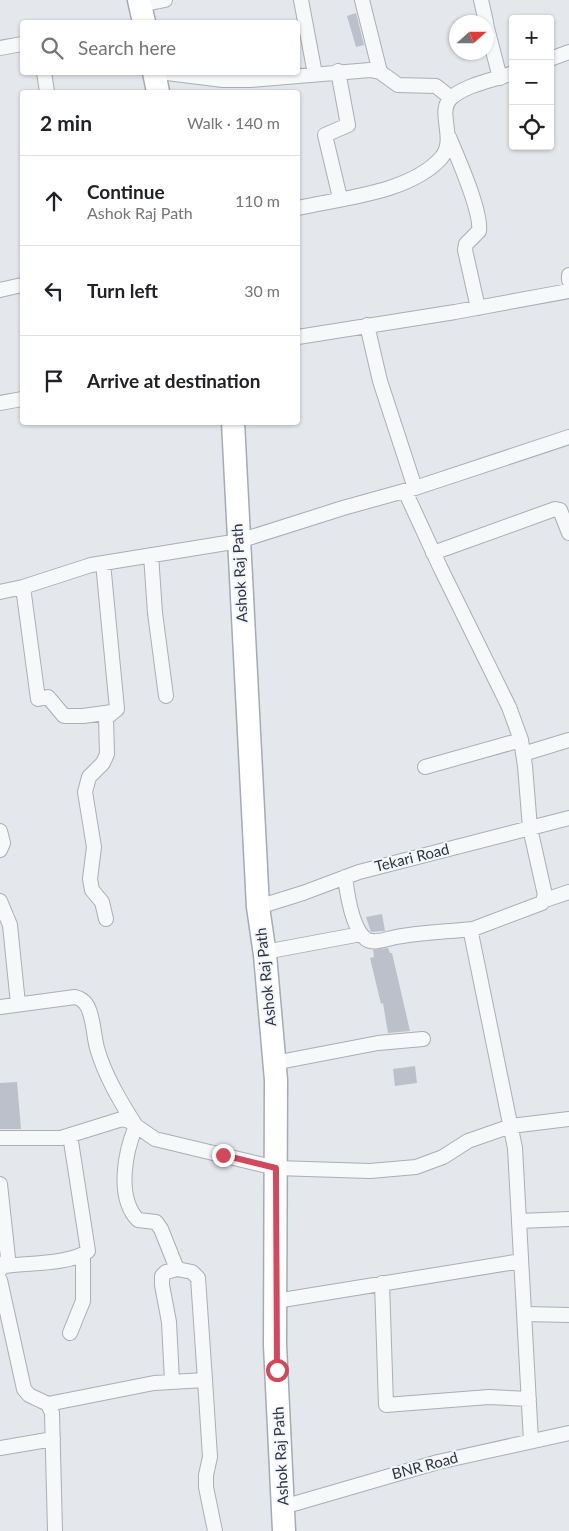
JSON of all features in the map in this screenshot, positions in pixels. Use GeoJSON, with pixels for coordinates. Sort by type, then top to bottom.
{"type":"FeatureCollection","features":[{"type":"Feature","properties":{"kind":"main road"},"geometry":{"type":"LineString","coordinates":[[155,75],[158,90]]}},
{"type":"Feature","properties":{"kind":"main road","name":"Ashok Raj Path"},"geometry":{"type":"LineString","coordinates":[[233,425],[258,907],[265,952],[274,1063],[276,1301],[284,1531]]}},
{"type":"Feature","properties":{"kind":"street"},"geometry":{"type":"LineString","coordinates":[[141,9],[165,0]]}},
{"type":"Feature","properties":{"kind":"street"},"geometry":{"type":"LineString","coordinates":[[301,0],[315,74]]}},
{"type":"Feature","properties":{"kind":"street"},"geometry":{"type":"LineString","coordinates":[[362,0],[380,72]]}},
{"type":"Feature","properties":{"kind":"street"},"geometry":{"type":"LineString","coordinates":[[481,0],[484,15]]}},
{"type":"Feature","properties":{"kind":"street"},"geometry":{"type":"LineString","coordinates":[[0,48],[20,44]]}},
{"type":"Feature","properties":{"kind":"street"},"geometry":{"type":"LineString","coordinates":[[478,308],[465,250],[466,244],[479,231],[479,220],[463,171],[449,137],[445,111],[451,98],[470,88],[506,76],[494,44]]}},
{"type":"Feature","properties":{"kind":"street"},"geometry":{"type":"LineString","coordinates":[[554,58],[569,52]]}},
{"type":"Feature","properties":{"kind":"street"},"geometry":{"type":"LineString","coordinates":[[183,75],[223,80],[250,80],[370,70],[380,72],[398,86],[430,85],[451,98]]}},
{"type":"Feature","properties":{"kind":"street"},"geometry":{"type":"LineString","coordinates":[[338,72],[348,125],[324,135],[340,198]]}},
{"type":"Feature","properties":{"kind":"street"},"geometry":{"type":"LineString","coordinates":[[44,75],[47,90]]}},
{"type":"Feature","properties":{"kind":"street"},"geometry":{"type":"LineString","coordinates":[[300,208],[380,190],[415,178],[442,157],[447,148],[449,137]]}},
{"type":"Feature","properties":{"kind":"street"},"geometry":{"type":"LineString","coordinates":[[569,275],[569,280]]}},
{"type":"Feature","properties":{"kind":"street"},"geometry":{"type":"LineString","coordinates":[[0,290],[20,285]]}},
{"type":"Feature","properties":{"kind":"street"},"geometry":{"type":"LineString","coordinates":[[300,337],[478,308],[569,290]]}},
{"type":"Feature","properties":{"kind":"street"},"geometry":{"type":"LineString","coordinates":[[367,325],[380,381],[410,490],[434,553],[506,699],[521,740],[530,828],[544,900]]}},
{"type":"Feature","properties":{"kind":"street"},"geometry":{"type":"LineString","coordinates":[[0,403],[20,399]]}},
{"type":"Feature","properties":{"kind":"street"},"geometry":{"type":"LineString","coordinates":[[0,592],[23,587],[103,562],[239,541],[343,508],[410,490],[569,437]]}},
{"type":"Feature","properties":{"kind":"street"},"geometry":{"type":"LineString","coordinates":[[434,553],[554,509],[560,510],[563,514],[569,533]]}},
{"type":"Feature","properties":{"kind":"street"},"geometry":{"type":"LineString","coordinates":[[151,555],[155,613],[166,696]]}},
{"type":"Feature","properties":{"kind":"street"},"geometry":{"type":"LineString","coordinates":[[103,562],[109,640],[117,695],[116,709],[106,718],[107,754],[103,763],[89,777],[85,792],[94,847],[90,879],[92,890],[102,902],[106,919]]}},
{"type":"Feature","properties":{"kind":"street"},"geometry":{"type":"LineString","coordinates":[[23,587],[38,699],[48,697],[64,716],[83,716],[112,712]]}},
{"type":"Feature","properties":{"kind":"street"},"geometry":{"type":"LineString","coordinates":[[425,767],[521,740]]}},
{"type":"Feature","properties":{"kind":"street"},"geometry":{"type":"LineString","coordinates":[[523,754],[569,740]]}},
{"type":"Feature","properties":{"kind":"street","name":"Tekari Road"},"geometry":{"type":"LineString","coordinates":[[258,907],[345,877],[408,858],[516,834],[530,828],[569,818]]}},
{"type":"Feature","properties":{"kind":"street"},"geometry":{"type":"LineString","coordinates":[[0,831],[2,843],[0,850]]}},
{"type":"Feature","properties":{"kind":"street"},"geometry":{"type":"LineString","coordinates":[[345,877],[348,901],[361,934],[372,942],[424,933],[473,929],[536,906],[544,900],[569,892]]}},
{"type":"Feature","properties":{"kind":"street"},"geometry":{"type":"LineString","coordinates":[[0,900],[10,925],[18,1004]]}},
{"type":"Feature","properties":{"kind":"street"},"geometry":{"type":"LineString","coordinates":[[473,929],[472,940],[515,1148],[531,1441]]}},
{"type":"Feature","properties":{"kind":"street"},"geometry":{"type":"LineString","coordinates":[[265,952],[361,934]]}},
{"type":"Feature","properties":{"kind":"street"},"geometry":{"type":"LineString","coordinates":[[0,1007],[75,997],[82,999],[91,1014],[97,1048],[108,1076],[136,1126],[127,1150],[124,1170],[131,1210],[138,1220],[151,1220],[161,1228],[177,1268]]}},
{"type":"Feature","properties":{"kind":"street"},"geometry":{"type":"LineString","coordinates":[[274,1063],[378,1043],[423,1039]]}},
{"type":"Feature","properties":{"kind":"street"},"geometry":{"type":"LineString","coordinates":[[0,1138],[48,1138],[70,1135],[122,1119],[146,1134],[162,1141],[276,1168],[370,1171],[416,1167],[443,1157],[468,1141],[511,1126],[569,1119]]}},
{"type":"Feature","properties":{"kind":"street"},"geometry":{"type":"LineString","coordinates":[[3,1268],[68,1258],[88,1251],[70,1135]]}},
{"type":"Feature","properties":{"kind":"street"},"geometry":{"type":"LineString","coordinates":[[0,1184],[8,1258],[3,1268]]}},
{"type":"Feature","properties":{"kind":"street"},"geometry":{"type":"LineString","coordinates":[[519,1221],[569,1219]]}},
{"type":"Feature","properties":{"kind":"street"},"geometry":{"type":"LineString","coordinates":[[70,1333],[83,1301],[83,1254]]}},
{"type":"Feature","properties":{"kind":"street"},"geometry":{"type":"LineString","coordinates":[[276,1301],[521,1261]]}},
{"type":"Feature","properties":{"kind":"street"},"geometry":{"type":"LineString","coordinates":[[172,1381],[169,1322],[162,1276],[166,1272],[177,1268],[192,1272],[198,1278],[210,1457],[206,1475],[206,1487],[214,1531]]}},
{"type":"Feature","properties":{"kind":"street"},"geometry":{"type":"LineString","coordinates":[[0,1280],[5,1293],[15,1354],[24,1389],[29,1395],[48,1404],[172,1381],[204,1380]]}},
{"type":"Feature","properties":{"kind":"street"},"geometry":{"type":"LineString","coordinates":[[382,1283],[386,1405],[489,1397],[528,1399]]}},
{"type":"Feature","properties":{"kind":"street"},"geometry":{"type":"LineString","coordinates":[[524,1314],[569,1315]]}},
{"type":"Feature","properties":{"kind":"street"},"geometry":{"type":"LineString","coordinates":[[48,1404],[52,1413],[55,1531]]}},
{"type":"Feature","properties":{"kind":"street","name":"BNR Road"},"geometry":{"type":"LineString","coordinates":[[283,1507],[438,1462],[569,1433]]}},
{"type":"Feature","properties":{"kind":"street"},"geometry":{"type":"LineString","coordinates":[[0,1448],[52,1438]]}},
{"type":"Feature","properties":{"kind":"building"},"geometry":{"type":"Polygon","coordinates":[[[356,13],[364,45],[356,47],[347,16],[356,13]]]}},
{"type":"Feature","properties":{"kind":"building"},"geometry":{"type":"Polygon","coordinates":[[[382,914],[385,931],[371,932],[366,917],[382,914]]]}},
{"type":"Feature","properties":{"kind":"building"},"geometry":{"type":"Polygon","coordinates":[[[388,948],[390,953],[392,953],[410,1031],[388,1033],[383,1003],[381,1004],[370,958],[374,957],[373,950],[388,948]]]}},
{"type":"Feature","properties":{"kind":"building"},"geometry":{"type":"Polygon","coordinates":[[[415,1066],[417,1083],[395,1086],[393,1069],[415,1066]]]}},
{"type":"Feature","properties":{"kind":"building"},"geometry":{"type":"Polygon","coordinates":[[[17,1082],[21,1129],[0,1129],[0,1083],[17,1082]]]}},
{"type":"Feature","properties":{"kind":"route"},"geometry":{"type":"LineString","coordinates":[[223,1155],[276,1168],[277,1370]]}}]}
